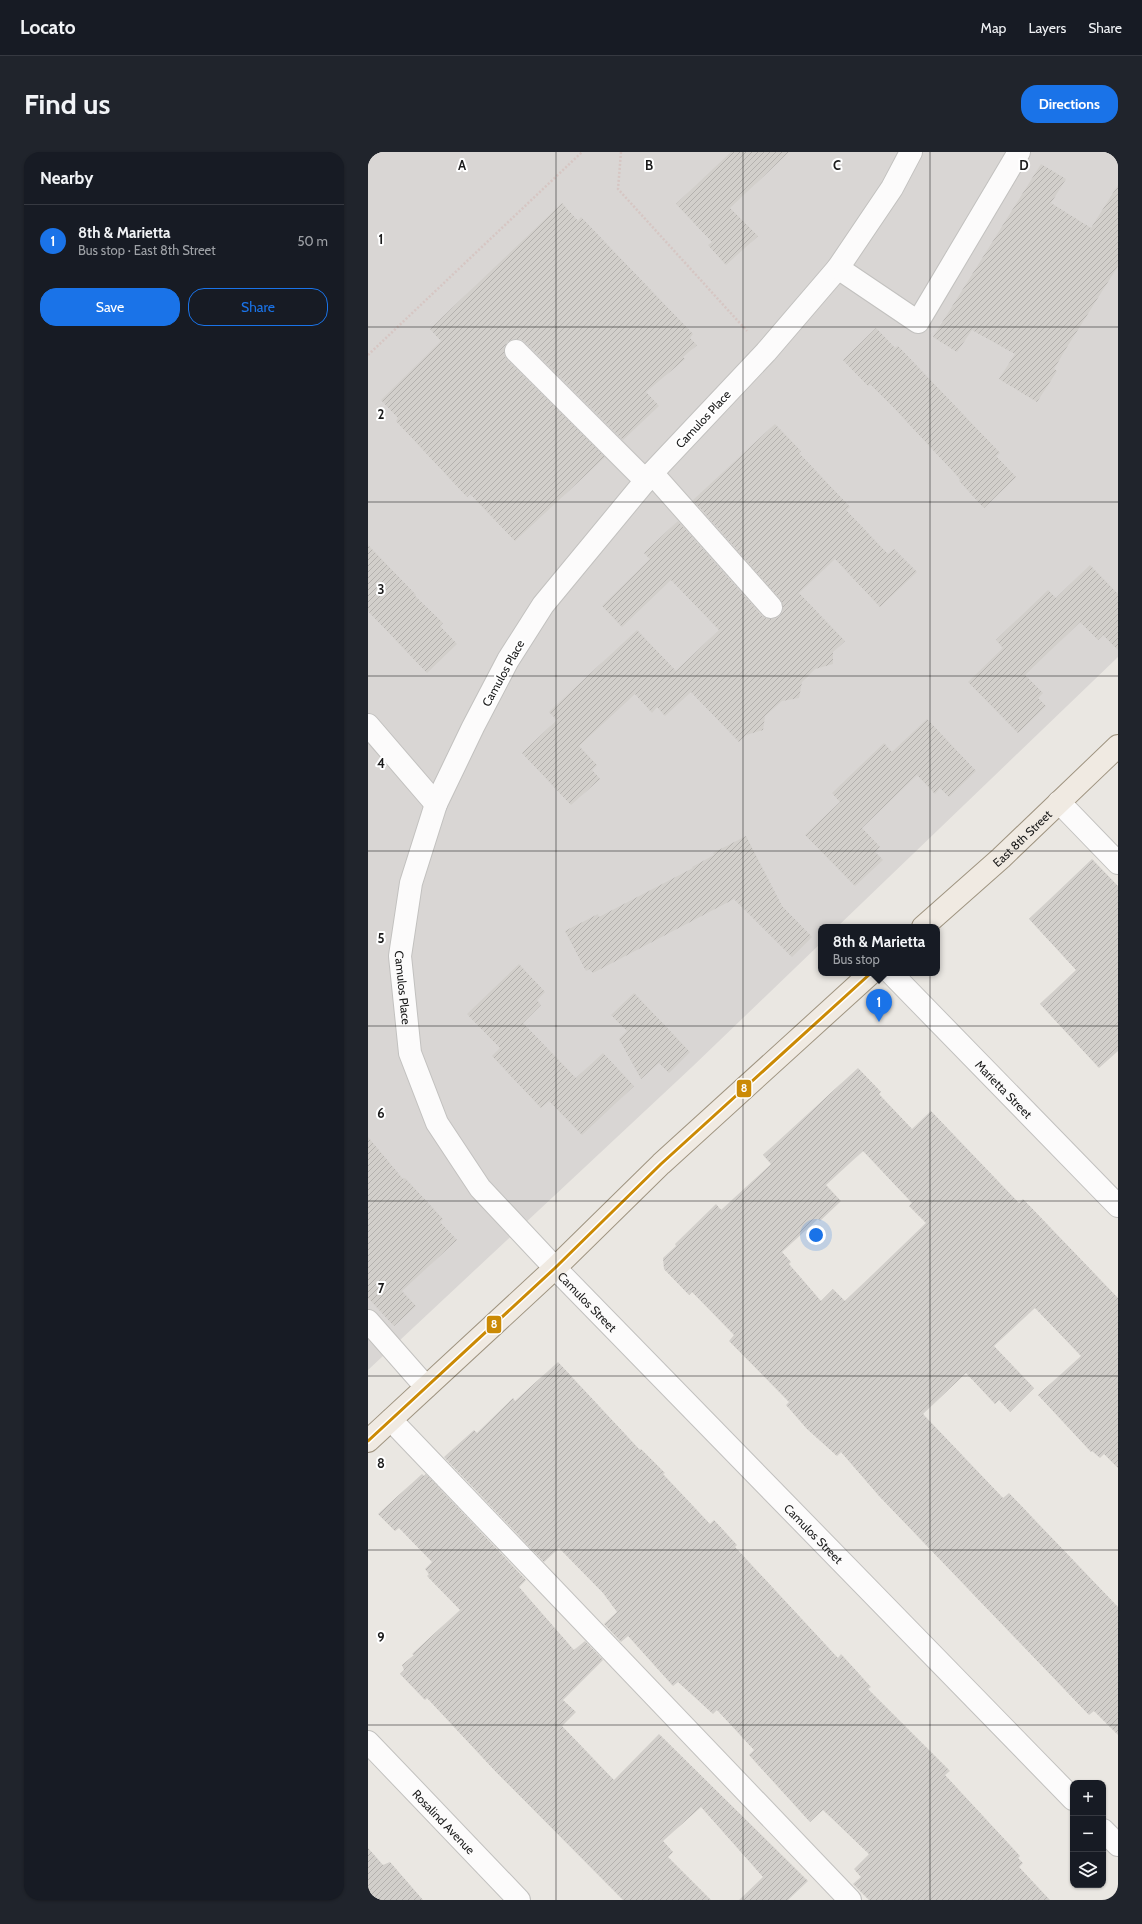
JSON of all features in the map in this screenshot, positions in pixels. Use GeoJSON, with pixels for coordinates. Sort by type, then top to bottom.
{"type":"FeatureCollection","features":[{"type":"Feature","properties":{"kind":"main road","name":"East 8th Street"},"geometry":{"type":"LineString","coordinates":[[926,924],[1001,858],[1118,746]]}},
{"type":"Feature","properties":{"kind":"main road"},"geometry":{"type":"LineString","coordinates":[[368,1441],[556,1268],[661,1164],[868,976]]}},
{"type":"Feature","properties":{"kind":"street","name":"Camulos Place"},"geometry":{"type":"LineString","coordinates":[[556,1268],[480,1188],[437,1123],[410,1053],[400,956],[411,883],[436,804],[473,727],[508,660],[543,605],[649,477],[766,352],[838,268],[892,188],[911,152]]}},
{"type":"Feature","properties":{"kind":"street"},"geometry":{"type":"LineString","coordinates":[[838,268],[918,322],[1019,152]]}},
{"type":"Feature","properties":{"kind":"street"},"geometry":{"type":"LineString","coordinates":[[516,352],[649,477],[771,607]]}},
{"type":"Feature","properties":{"kind":"street"},"geometry":{"type":"LineString","coordinates":[[368,725],[436,804]]}},
{"type":"Feature","properties":{"kind":"street"},"geometry":{"type":"LineString","coordinates":[[1059,802],[1118,863]]}},
{"type":"Feature","properties":{"kind":"street","name":"Marietta Street"},"geometry":{"type":"LineString","coordinates":[[894,976],[1118,1206]]}},
{"type":"Feature","properties":{"kind":"street","name":"Camulos Street"},"geometry":{"type":"LineString","coordinates":[[556,1268],[1070,1796]]}},
{"type":"Feature","properties":{"kind":"street"},"geometry":{"type":"LineString","coordinates":[[368,1321],[426,1387]]}},
{"type":"Feature","properties":{"kind":"street"},"geometry":{"type":"LineString","coordinates":[[391,1420],[850,1900]]}},
{"type":"Feature","properties":{"kind":"street","name":"Rosalind Avenue"},"geometry":{"type":"LineString","coordinates":[[368,1742],[519,1900]]}},
{"type":"Feature","properties":{"kind":"street"},"geometry":{"type":"LineString","coordinates":[[1106,1833],[1118,1845]]}},
{"type":"Feature","properties":{"kind":"path"},"geometry":{"type":"LineString","coordinates":[[368,355],[582,152]]}},
{"type":"Feature","properties":{"kind":"path"},"geometry":{"type":"LineString","coordinates":[[621,152],[618,189],[766,352]]}},
{"type":"Feature","properties":{"kind":"shaded area"},"geometry":{"type":"Polygon","coordinates":[[[368,152],[1118,152],[1118,657],[840,924],[818,924],[818,946],[692,1067],[368,1370],[368,152]]]}},
{"type":"Feature","properties":{"kind":"building"},"geometry":{"type":"Polygon","coordinates":[[[731,152],[789,152],[730,208],[758,236],[726,265],[708,245],[712,242],[676,204],[731,152]]]}},
{"type":"Feature","properties":{"kind":"building"},"geometry":{"type":"Polygon","coordinates":[[[1041,164],[1066,179],[1051,203],[1091,228],[1118,185],[1118,266],[1067,347],[1054,369],[1057,371],[1037,402],[999,379],[1015,354],[972,330],[957,352],[933,337],[1041,164]]]}},
{"type":"Feature","properties":{"kind":"building"},"geometry":{"type":"Polygon","coordinates":[[[562,203],[578,221],[581,217],[693,334],[690,338],[697,345],[683,357],[685,359],[646,392],[659,406],[623,440],[525,342],[520,339],[513,339],[507,342],[504,348],[504,354],[507,360],[605,457],[515,541],[470,494],[467,497],[396,421],[398,418],[381,400],[441,341],[430,329],[562,203]]]}},
{"type":"Feature","properties":{"kind":"building"},"geometry":{"type":"Polygon","coordinates":[[[876,328],[895,348],[898,346],[1000,453],[996,456],[1016,477],[984,508],[959,481],[960,479],[894,408],[870,384],[868,386],[843,360],[876,328]]]}},
{"type":"Feature","properties":{"kind":"building"},"geometry":{"type":"Polygon","coordinates":[[[775,424],[801,451],[799,453],[850,507],[846,510],[888,554],[894,549],[917,572],[880,607],[835,559],[799,593],[845,641],[833,652],[833,664],[815,669],[802,682],[799,698],[782,701],[765,716],[763,730],[746,735],[739,742],[691,692],[665,716],[657,707],[652,713],[635,694],[579,746],[597,765],[592,770],[600,779],[571,805],[522,753],[557,720],[549,712],[637,630],[676,671],[719,630],[671,580],[622,627],[602,606],[650,559],[644,553],[678,521],[762,616],[767,619],[774,619],[779,617],[783,611],[783,605],[780,599],[693,500],[775,424]]]}},
{"type":"Feature","properties":{"kind":"building"},"geometry":{"type":"Polygon","coordinates":[[[368,545],[416,595],[415,596],[443,623],[440,626],[457,644],[427,673],[368,611],[368,545]]]}},
{"type":"Feature","properties":{"kind":"building"},"geometry":{"type":"Polygon","coordinates":[[[1090,565],[1118,594],[1118,650],[1103,635],[1098,640],[1080,622],[1025,675],[1043,693],[1038,698],[1046,706],[1018,733],[968,682],[1003,648],[996,640],[1048,590],[1056,598],[1090,565]]]}},
{"type":"Feature","properties":{"kind":"building"},"geometry":{"type":"Polygon","coordinates":[[[927,719],[976,771],[949,797],[940,788],[935,794],[917,775],[862,828],[880,847],[875,852],[883,860],[855,886],[805,835],[840,802],[832,793],[884,743],[892,752],[927,719]]]}},
{"type":"Feature","properties":{"kind":"building"},"geometry":{"type":"Polygon","coordinates":[[[746,836],[782,906],[812,937],[792,957],[734,899],[593,973],[589,969],[586,971],[565,931],[598,914],[599,917],[693,868],[692,867],[714,855],[713,853],[746,836]]]}},
{"type":"Feature","properties":{"kind":"building"},"geometry":{"type":"Polygon","coordinates":[[[1092,859],[1118,886],[1118,1051],[1099,1068],[1040,1004],[1076,970],[1029,919],[1092,859]]]}},
{"type":"Feature","properties":{"kind":"building"},"geometry":{"type":"Polygon","coordinates":[[[519,964],[545,992],[537,1000],[541,1005],[523,1023],[576,1078],[603,1053],[634,1086],[582,1135],[549,1101],[541,1108],[492,1056],[500,1048],[467,1014],[519,964]]]}},
{"type":"Feature","properties":{"kind":"building"},"geometry":{"type":"Polygon","coordinates":[[[634,993],[690,1052],[669,1073],[659,1063],[641,1079],[619,1039],[627,1031],[611,1015],[634,993]]]}},
{"type":"Feature","properties":{"kind":"building"},"geometry":{"type":"Polygon","coordinates":[[[858,1068],[881,1092],[879,1094],[912,1129],[931,1111],[1019,1203],[1023,1199],[1118,1298],[1118,1468],[1104,1454],[1100,1458],[1092,1451],[1091,1452],[1038,1395],[1081,1356],[1035,1308],[994,1346],[1034,1388],[1010,1412],[999,1400],[995,1404],[966,1373],[923,1414],[1003,1498],[1009,1493],[1118,1607],[1118,1735],[1094,1711],[1089,1715],[879,1496],[841,1452],[837,1456],[807,1429],[786,1405],[789,1402],[729,1341],[734,1335],[692,1292],[689,1295],[664,1269],[663,1258],[676,1246],[675,1244],[716,1204],[721,1210],[771,1164],[763,1155],[858,1068]],[[863,1151],[826,1185],[841,1201],[820,1221],[818,1219],[782,1252],[791,1262],[789,1264],[821,1301],[833,1289],[845,1301],[926,1223],[909,1206],[912,1203],[863,1151]]]}},
{"type":"Feature","properties":{"kind":"building"},"geometry":{"type":"Polygon","coordinates":[[[368,1137],[403,1179],[405,1178],[443,1219],[440,1222],[457,1240],[402,1291],[416,1306],[394,1326],[368,1298],[368,1137]]]}},
{"type":"Feature","properties":{"kind":"building"},"geometry":{"type":"Polygon","coordinates":[[[558,1362],[640,1450],[641,1449],[665,1473],[663,1474],[710,1524],[714,1520],[737,1545],[735,1547],[838,1658],[841,1654],[871,1687],[868,1689],[950,1771],[945,1775],[1020,1856],[1018,1858],[1023,1863],[1019,1867],[1050,1900],[869,1900],[853,1884],[861,1877],[854,1869],[869,1854],[823,1810],[810,1822],[749,1755],[754,1750],[717,1710],[713,1714],[678,1682],[673,1686],[628,1636],[621,1642],[604,1624],[617,1612],[603,1593],[559,1548],[544,1562],[444,1457],[474,1430],[477,1433],[513,1398],[515,1401],[558,1362]]]}},
{"type":"Feature","properties":{"kind":"building"},"geometry":{"type":"Polygon","coordinates":[[[422,1474],[424,1476],[426,1474],[526,1580],[519,1587],[574,1650],[585,1641],[603,1660],[563,1700],[576,1712],[562,1726],[614,1780],[659,1734],[808,1881],[788,1900],[739,1900],[763,1877],[701,1807],[663,1841],[673,1852],[668,1857],[711,1900],[623,1900],[496,1772],[427,1698],[425,1700],[400,1674],[404,1670],[402,1665],[414,1655],[412,1654],[460,1610],[427,1576],[429,1574],[425,1569],[432,1562],[399,1528],[395,1531],[378,1514],[422,1474]]]}},
{"type":"Feature","properties":{"kind":"building"},"geometry":{"type":"Polygon","coordinates":[[[368,1848],[383,1865],[390,1862],[423,1900],[368,1900],[368,1848]]]}},
{"type":"Feature","properties":{"kind":"transit line","name":"8"},"geometry":{"type":"LineString","coordinates":[[368,1441],[555,1268],[661,1164],[868,976]]}},
{"type":"Feature","properties":{"kind":"place","name":"8th & Marietta"},"geometry":{"type":"Point","coordinates":[879,1022]}}]}
